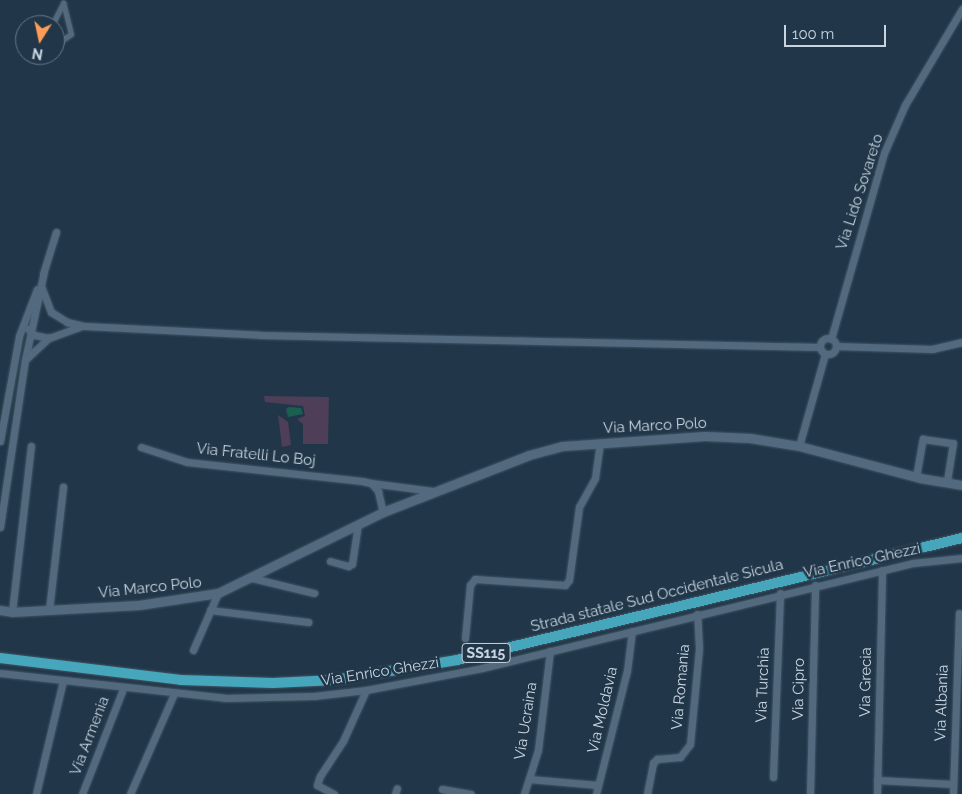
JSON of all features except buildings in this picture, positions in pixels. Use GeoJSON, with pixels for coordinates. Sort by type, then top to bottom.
{"type":"FeatureCollection","features":[{"type":"Feature","properties":{"kind":"main road","name":"Strada statale Sud Occidentale Sicula"},"geometry":{"type":"LineString","coordinates":[[0,658],[181,680],[229,683],[335,680],[457,660],[962,538]]}},
{"type":"Feature","properties":{"kind":"street"},"geometry":{"type":"LineString","coordinates":[[57,15],[63,2]]}},
{"type":"Feature","properties":{"kind":"street"},"geometry":{"type":"LineString","coordinates":[[63,2],[71,34],[65,38]]}},
{"type":"Feature","properties":{"kind":"street","name":"Via Lido Sovareto"},"geometry":{"type":"LineString","coordinates":[[831,339],[884,153],[906,105],[962,9]]}},
{"type":"Feature","properties":{"kind":"street"},"geometry":{"type":"LineString","coordinates":[[0,441],[11,372],[25,320],[44,271],[56,232]]}},
{"type":"Feature","properties":{"kind":"street"},"geometry":{"type":"LineString","coordinates":[[0,527],[25,360],[44,271]]}},
{"type":"Feature","properties":{"kind":"street"},"geometry":{"type":"LineString","coordinates":[[41,286],[51,312]]}},
{"type":"Feature","properties":{"kind":"street"},"geometry":{"type":"LineString","coordinates":[[25,320],[36,312],[51,312],[67,322],[85,326],[260,335],[820,346]]}},
{"type":"Feature","properties":{"kind":"street"},"geometry":{"type":"LineString","coordinates":[[25,320],[30,332],[49,338]]}},
{"type":"Feature","properties":{"kind":"street"},"geometry":{"type":"LineString","coordinates":[[25,360],[49,338],[85,326]]}},
{"type":"Feature","properties":{"kind":"street"},"geometry":{"type":"LineString","coordinates":[[820,346],[823,340],[831,339],[836,346]]}},
{"type":"Feature","properties":{"kind":"street"},"geometry":{"type":"LineString","coordinates":[[836,346],[932,349],[962,342]]}},
{"type":"Feature","properties":{"kind":"street"},"geometry":{"type":"LineString","coordinates":[[799,446],[825,354],[820,346]]}},
{"type":"Feature","properties":{"kind":"street"},"geometry":{"type":"LineString","coordinates":[[825,354],[833,353],[836,346]]}},
{"type":"Feature","properties":{"kind":"street","name":"Via Marco Polo"},"geometry":{"type":"LineString","coordinates":[[0,610],[12,612],[139,605],[218,593],[252,578],[383,512],[432,491],[546,449],[600,443],[724,436],[799,446],[916,477],[962,485]]}},
{"type":"Feature","properties":{"kind":"street"},"geometry":{"type":"LineString","coordinates":[[916,477],[923,439],[952,443],[947,482]]}},
{"type":"Feature","properties":{"kind":"street"},"geometry":{"type":"LineString","coordinates":[[465,638],[470,585],[475,579],[565,585],[569,580],[579,507],[595,478],[600,443]]}},
{"type":"Feature","properties":{"kind":"street"},"geometry":{"type":"LineString","coordinates":[[12,612],[31,446]]}},
{"type":"Feature","properties":{"kind":"street","name":"Via Fratelli Lo Boj"},"geometry":{"type":"LineString","coordinates":[[141,447],[187,462],[432,491]]}},
{"type":"Feature","properties":{"kind":"street"},"geometry":{"type":"LineString","coordinates":[[371,483],[378,491],[383,512]]}},
{"type":"Feature","properties":{"kind":"street"},"geometry":{"type":"LineString","coordinates":[[49,610],[63,487]]}},
{"type":"Feature","properties":{"kind":"street"},"geometry":{"type":"LineString","coordinates":[[330,561],[348,566],[352,564],[358,524]]}},
{"type":"Feature","properties":{"kind":"street","name":"Via Enrico Ghezzi"},"geometry":{"type":"LineString","coordinates":[[0,673],[174,694],[269,698],[366,690],[441,677],[780,593],[882,570],[962,558]]}},
{"type":"Feature","properties":{"kind":"street","name":"Via Grecia"},"geometry":{"type":"LineString","coordinates":[[877,794],[882,570]]}},
{"type":"Feature","properties":{"kind":"street"},"geometry":{"type":"LineString","coordinates":[[252,578],[314,593]]}},
{"type":"Feature","properties":{"kind":"street","name":"Via Cipro"},"geometry":{"type":"LineString","coordinates":[[810,794],[815,585]]}},
{"type":"Feature","properties":{"kind":"street"},"geometry":{"type":"LineString","coordinates":[[193,650],[218,593]]}},
{"type":"Feature","properties":{"kind":"street","name":"Via Turchia"},"geometry":{"type":"LineString","coordinates":[[773,777],[780,593]]}},
{"type":"Feature","properties":{"kind":"street"},"geometry":{"type":"LineString","coordinates":[[210,610],[308,622]]}},
{"type":"Feature","properties":{"kind":"street","name":"Via Albania"},"geometry":{"type":"LineString","coordinates":[[953,794],[960,634],[959,613]]}},
{"type":"Feature","properties":{"kind":"street","name":"Via Romania"},"geometry":{"type":"LineString","coordinates":[[647,794],[653,763],[680,757],[690,744],[699,648],[697,614]]}},
{"type":"Feature","properties":{"kind":"street","name":"Via Moldavia"},"geometry":{"type":"LineString","coordinates":[[596,794],[627,671],[632,631]]}},
{"type":"Feature","properties":{"kind":"street","name":"Via Ucraina"},"geometry":{"type":"LineString","coordinates":[[524,794],[538,750],[550,651]]}},
{"type":"Feature","properties":{"kind":"street"},"geometry":{"type":"LineString","coordinates":[[36,794],[63,681]]}},
{"type":"Feature","properties":{"kind":"street","name":"Via Armenia"},"geometry":{"type":"LineString","coordinates":[[82,794],[123,689]]}},
{"type":"Feature","properties":{"kind":"street"},"geometry":{"type":"LineString","coordinates":[[334,794],[320,792],[318,785],[320,776],[344,741],[366,690]]}},
{"type":"Feature","properties":{"kind":"street"},"geometry":{"type":"LineString","coordinates":[[130,794],[174,694]]}},
{"type":"Feature","properties":{"kind":"street"},"geometry":{"type":"LineString","coordinates":[[530,779],[598,785]]}},
{"type":"Feature","properties":{"kind":"street"},"geometry":{"type":"LineString","coordinates":[[877,780],[953,784]]}},
{"type":"Feature","properties":{"kind":"street"},"geometry":{"type":"LineString","coordinates":[[442,789],[471,794]]}},
{"type":"Feature","properties":{"kind":"shaded area"},"geometry":{"type":"Polygon","coordinates":[[[264,396],[329,397],[328,444],[303,444],[303,424],[297,419],[305,416],[303,406],[265,402],[264,396]]]}},
{"type":"Feature","properties":{"kind":"shaded area"},"geometry":{"type":"Polygon","coordinates":[[[289,407],[301,408],[303,414],[288,417],[286,409],[289,407]]]}},
{"type":"Feature","properties":{"kind":"shaded area"},"geometry":{"type":"Polygon","coordinates":[[[278,415],[288,422],[291,445],[282,447],[278,415]]]}}]}
